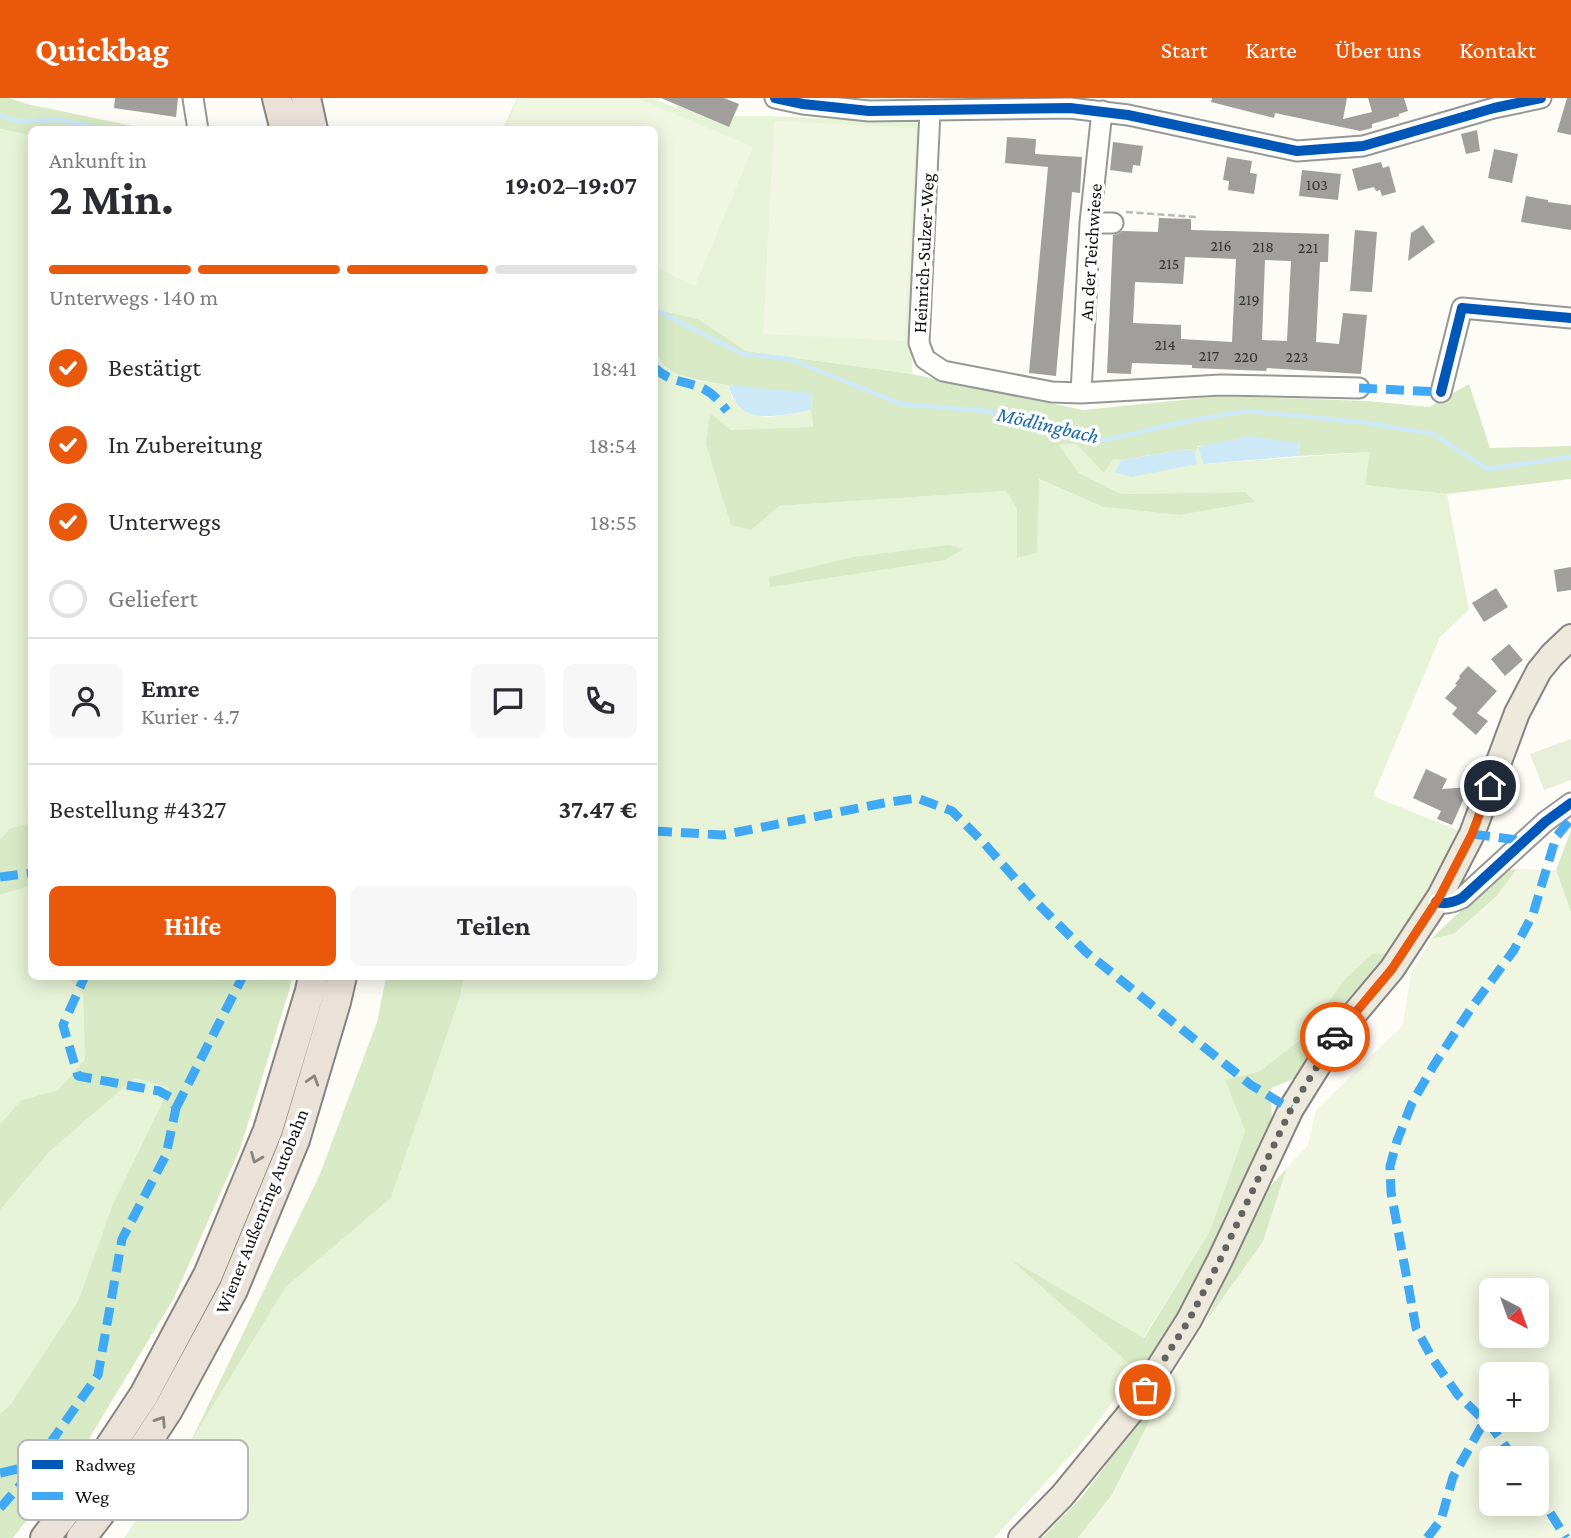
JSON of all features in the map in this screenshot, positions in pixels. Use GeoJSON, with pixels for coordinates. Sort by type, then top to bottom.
{"type":"FeatureCollection","features":[{"type":"Feature","properties":{"kind":"highway"},"geometry":{"type":"LineString","coordinates":[[277,98],[284,126]]}},
{"type":"Feature","properties":{"kind":"highway"},"geometry":{"type":"LineString","coordinates":[[306,98],[312,126]]}},
{"type":"Feature","properties":{"kind":"highway","name":"Wiener Außenring Autobahn"},"geometry":{"type":"LineString","coordinates":[[114,1440],[144,1395],[208,1275],[268,1130],[312,980]]}},
{"type":"Feature","properties":{"kind":"highway","name":"Wiener Außenring Autobahn"},"geometry":{"type":"LineString","coordinates":[[148,1440],[168,1410],[233,1290],[295,1140],[341,980]]}},
{"type":"Feature","properties":{"kind":"highway","name":"Wiener Außenring Autobahn"},"geometry":{"type":"LineString","coordinates":[[45,1538],[59,1520]]}},
{"type":"Feature","properties":{"kind":"highway","name":"Wiener Außenring Autobahn"},"geometry":{"type":"LineString","coordinates":[[81,1538],[95,1520]]}},
{"type":"Feature","properties":{"kind":"main road"},"geometry":{"type":"LineString","coordinates":[[1021,1538],[1062,1496],[1130,1413],[1189,1320],[1291,1109],[1339,1032],[1392,969],[1436,902],[1472,834],[1517,713],[1539,671],[1571,637]]}},
{"type":"Feature","properties":{"kind":"street"},"geometry":{"type":"LineString","coordinates":[[192,98],[197,126]]}},
{"type":"Feature","properties":{"kind":"street"},"geometry":{"type":"LineString","coordinates":[[775,98],[803,104],[870,104],[930,111],[1002,103],[1070,107],[1128,115],[1297,151],[1363,146],[1494,108],[1542,98]]}},
{"type":"Feature","properties":{"kind":"street","name":"Heinrich-Sulzer-Weg"},"geometry":{"type":"LineString","coordinates":[[930,111],[919,343],[925,359],[943,370],[1052,392],[1081,393],[1221,385],[1359,388]]}},
{"type":"Feature","properties":{"kind":"street","name":"An der Teichwiese"},"geometry":{"type":"LineString","coordinates":[[1081,393],[1091,216],[1102,111]]}},
{"type":"Feature","properties":{"kind":"street"},"geometry":{"type":"LineString","coordinates":[[1091,216],[1113,223]]}},
{"type":"Feature","properties":{"kind":"street"},"geometry":{"type":"LineString","coordinates":[[1441,392],[1462,308],[1571,318]]}},
{"type":"Feature","properties":{"kind":"street"},"geometry":{"type":"LineString","coordinates":[[1436,902],[1454,902],[1462,898],[1545,822],[1571,803]]}},
{"type":"Feature","properties":{"kind":"path"},"geometry":{"type":"LineString","coordinates":[[1091,216],[1197,217]]}},
{"type":"Feature","properties":{"kind":"green space"},"geometry":{"type":"Polygon","coordinates":[[[0,98],[133,126],[28,126],[28,134],[0,129],[0,98]]]}},
{"type":"Feature","properties":{"kind":"green space"},"geometry":{"type":"Polygon","coordinates":[[[517,98],[652,98],[676,108],[677,105],[729,127],[734,116],[923,123],[912,374],[746,351],[698,319],[658,310],[658,126],[504,126],[517,98]]]}},
{"type":"Feature","properties":{"kind":"green space"},"geometry":{"type":"Polygon","coordinates":[[[519,98],[637,98],[753,147],[695,286],[658,268],[658,126],[507,126],[519,98]]]}},
{"type":"Feature","properties":{"kind":"green space"},"geometry":{"type":"Polygon","coordinates":[[[774,121],[916,128],[905,341],[763,334],[774,121]]]}},
{"type":"Feature","properties":{"kind":"green space"},"geometry":{"type":"Polygon","coordinates":[[[0,129],[28,134],[28,824],[10,828],[0,840],[0,129]]]}},
{"type":"Feature","properties":{"kind":"green space"},"geometry":{"type":"Polygon","coordinates":[[[658,310],[698,319],[746,351],[912,374],[1083,410],[1222,396],[1367,401],[1429,407],[1469,384],[1490,448],[1571,446],[1571,479],[1447,494],[1365,485],[1370,452],[1298,456],[1300,443],[1198,446],[1195,452],[1188,449],[1113,459],[1104,473],[1076,444],[1059,445],[1079,473],[1121,494],[1246,492],[1255,502],[1180,515],[1103,507],[1039,479],[1037,553],[1017,558],[1017,509],[1006,491],[779,506],[751,530],[731,525],[706,444],[710,413],[731,430],[813,427],[812,394],[734,386],[691,378],[675,373],[661,360],[658,353],[658,310]]]}},
{"type":"Feature","properties":{"kind":"green space"},"geometry":{"type":"Polygon","coordinates":[[[658,352],[666,368],[696,381],[729,385],[732,399],[766,418],[811,410],[813,427],[731,430],[710,413],[779,506],[1006,491],[1017,509],[1017,558],[1037,553],[1038,479],[1103,507],[1180,515],[1255,502],[1246,492],[1121,494],[1079,473],[1059,445],[1076,444],[1104,473],[1112,459],[1121,460],[1115,472],[1197,464],[1195,452],[1198,447],[1203,464],[1371,452],[1365,485],[1447,494],[1469,610],[1440,637],[1373,796],[1459,831],[1428,902],[1394,953],[1372,954],[1343,981],[1302,1038],[1260,1071],[1225,1080],[1245,1131],[1210,1231],[1143,1338],[1015,1263],[1136,1370],[1083,1442],[994,1538],[124,1538],[137,1520],[248,1520],[248,1440],[192,1440],[286,1287],[391,1198],[460,997],[463,980],[658,980],[658,352]]]}},
{"type":"Feature","properties":{"kind":"green space"},"geometry":{"type":"Polygon","coordinates":[[[949,545],[963,549],[945,560],[770,587],[769,577],[854,557],[949,545]]]}},
{"type":"Feature","properties":{"kind":"green space"},"geometry":{"type":"Polygon","coordinates":[[[1571,739],[1571,780],[1544,790],[1530,754],[1571,739]]]}},
{"type":"Feature","properties":{"kind":"green space"},"geometry":{"type":"Polygon","coordinates":[[[28,824],[28,887],[0,895],[0,840],[10,828],[28,824]]]}},
{"type":"Feature","properties":{"kind":"green space"},"geometry":{"type":"Polygon","coordinates":[[[1571,830],[1571,913],[1556,870],[1571,830]]]}},
{"type":"Feature","properties":{"kind":"green space"},"geometry":{"type":"Polygon","coordinates":[[[1517,869],[1497,896],[1454,934],[1431,939],[1504,870],[1517,869]]]}},
{"type":"Feature","properties":{"kind":"green space"},"geometry":{"type":"Polygon","coordinates":[[[1517,869],[1556,870],[1571,913],[1571,1538],[1078,1538],[1112,1495],[1172,1377],[1205,1323],[1263,1242],[1287,1168],[1308,1145],[1316,1110],[1403,1025],[1411,974],[1431,939],[1454,934],[1497,896],[1517,869]]]}},
{"type":"Feature","properties":{"kind":"green space"},"geometry":{"type":"Polygon","coordinates":[[[28,887],[28,980],[70,980],[83,994],[85,1059],[58,1090],[21,1100],[0,1124],[0,895],[28,887]]]}},
{"type":"Feature","properties":{"kind":"green space"},"geometry":{"type":"Polygon","coordinates":[[[1394,953],[1296,1078],[1271,1088],[1272,1128],[1203,1275],[1156,1353],[1136,1370],[1010,1259],[1144,1338],[1210,1231],[1245,1131],[1225,1080],[1260,1071],[1302,1038],[1343,981],[1372,954],[1394,953]]]}},
{"type":"Feature","properties":{"kind":"green space"},"geometry":{"type":"Polygon","coordinates":[[[70,980],[291,980],[240,1149],[174,1298],[88,1440],[18,1440],[18,1520],[27,1520],[13,1538],[0,1538],[0,1414],[11,1404],[78,1301],[113,1204],[169,1088],[135,1078],[50,1151],[0,1210],[0,1124],[21,1100],[58,1090],[85,1059],[83,994],[70,980]]]}},
{"type":"Feature","properties":{"kind":"green space"},"geometry":{"type":"Polygon","coordinates":[[[385,980],[463,980],[460,997],[391,1198],[286,1287],[191,1440],[320,1174],[377,1022],[385,980]]]}},
{"type":"Feature","properties":{"kind":"green space"},"geometry":{"type":"Polygon","coordinates":[[[135,1078],[169,1088],[113,1204],[78,1301],[11,1404],[0,1414],[0,1210],[50,1151],[135,1078]]]}},
{"type":"Feature","properties":{"kind":"green space"},"geometry":{"type":"Polygon","coordinates":[[[1287,1168],[1263,1242],[1205,1323],[1264,1193],[1287,1168]]]}},
{"type":"Feature","properties":{"kind":"green space"},"geometry":{"type":"Polygon","coordinates":[[[1172,1377],[1112,1495],[1078,1538],[1042,1538],[1082,1497],[1172,1377]]]}},
{"type":"Feature","properties":{"kind":"water"},"geometry":{"type":"Polygon","coordinates":[[[729,385],[812,393],[811,410],[773,416],[750,414],[734,399],[729,385]]]}},
{"type":"Feature","properties":{"kind":"water"},"geometry":{"type":"Polygon","coordinates":[[[1248,436],[1300,443],[1298,456],[1203,464],[1198,447],[1248,436]]]}},
{"type":"Feature","properties":{"kind":"water"},"geometry":{"type":"Polygon","coordinates":[[[1188,449],[1195,452],[1197,464],[1131,477],[1115,472],[1121,460],[1188,449]]]}},
{"type":"Feature","properties":{"kind":"building"},"geometry":{"type":"Polygon","coordinates":[[[115,98],[178,98],[176,117],[114,108],[115,98]]]}},
{"type":"Feature","properties":{"kind":"building"},"geometry":{"type":"Polygon","coordinates":[[[661,98],[724,98],[739,104],[729,127],[661,98]]]}},
{"type":"Feature","properties":{"kind":"building"},"geometry":{"type":"Polygon","coordinates":[[[1212,98],[1347,98],[1343,119],[1372,112],[1368,98],[1404,98],[1408,111],[1360,131],[1275,113],[1274,118],[1211,102],[1212,98]]]}},
{"type":"Feature","properties":{"kind":"building"},"geometry":{"type":"Polygon","coordinates":[[[1567,98],[1571,98],[1571,135],[1557,132],[1567,98]]]}},
{"type":"Feature","properties":{"kind":"building"},"geometry":{"type":"Polygon","coordinates":[[[1477,130],[1480,151],[1466,154],[1461,134],[1477,130]]]}},
{"type":"Feature","properties":{"kind":"building"},"geometry":{"type":"Polygon","coordinates":[[[1007,137],[1036,139],[1035,154],[1082,157],[1080,193],[1072,192],[1056,376],[1029,373],[1048,167],[1005,163],[1007,137]]]}},
{"type":"Feature","properties":{"kind":"building"},"geometry":{"type":"Polygon","coordinates":[[[1113,142],[1143,146],[1140,166],[1133,165],[1132,173],[1110,170],[1113,142]]]}},
{"type":"Feature","properties":{"kind":"building"},"geometry":{"type":"Polygon","coordinates":[[[1494,149],[1518,154],[1512,183],[1488,178],[1494,149]]]}},
{"type":"Feature","properties":{"kind":"building"},"geometry":{"type":"Polygon","coordinates":[[[1227,157],[1252,161],[1250,173],[1257,174],[1254,194],[1228,190],[1229,181],[1223,180],[1227,157]]]}},
{"type":"Feature","properties":{"kind":"building"},"geometry":{"type":"Polygon","coordinates":[[[1381,162],[1383,168],[1389,166],[1396,192],[1382,196],[1380,190],[1376,191],[1374,187],[1358,191],[1352,169],[1381,162]]]}},
{"type":"Feature","properties":{"kind":"building"},"geometry":{"type":"Polygon","coordinates":[[[1302,170],[1341,174],[1338,200],[1299,196],[1302,170]]]}},
{"type":"Feature","properties":{"kind":"building"},"geometry":{"type":"Polygon","coordinates":[[[1526,196],[1571,205],[1571,230],[1521,222],[1526,196]]]}},
{"type":"Feature","properties":{"kind":"building"},"geometry":{"type":"Polygon","coordinates":[[[1159,218],[1191,219],[1191,230],[1329,234],[1328,262],[1320,262],[1316,342],[1339,344],[1343,313],[1367,315],[1361,374],[1267,368],[1266,371],[1192,368],[1192,365],[1132,363],[1131,374],[1107,373],[1113,235],[1122,231],[1158,232],[1159,218]],[[1185,257],[1183,284],[1135,282],[1133,323],[1181,325],[1181,339],[1232,342],[1236,259],[1185,257]],[[1265,260],[1262,340],[1287,341],[1291,261],[1265,260]]]}},
{"type":"Feature","properties":{"kind":"building"},"geometry":{"type":"Polygon","coordinates":[[[1423,225],[1435,242],[1408,261],[1411,233],[1423,225]]]}},
{"type":"Feature","properties":{"kind":"building"},"geometry":{"type":"Polygon","coordinates":[[[1355,230],[1377,232],[1372,292],[1350,291],[1355,230]]]}},
{"type":"Feature","properties":{"kind":"building"},"geometry":{"type":"Polygon","coordinates":[[[1571,567],[1571,590],[1557,592],[1554,570],[1571,567]]]}},
{"type":"Feature","properties":{"kind":"building"},"geometry":{"type":"Polygon","coordinates":[[[1496,588],[1508,607],[1484,622],[1472,603],[1496,588]]]}},
{"type":"Feature","properties":{"kind":"building"},"geometry":{"type":"Polygon","coordinates":[[[1509,644],[1523,660],[1505,676],[1491,659],[1509,644]]]}},
{"type":"Feature","properties":{"kind":"building"},"geometry":{"type":"Polygon","coordinates":[[[1468,666],[1497,691],[1477,713],[1488,721],[1476,735],[1452,714],[1457,708],[1445,698],[1457,685],[1455,684],[1459,676],[1468,666]]]}},
{"type":"Feature","properties":{"kind":"building"},"geometry":{"type":"Polygon","coordinates":[[[1426,769],[1447,779],[1442,789],[1469,787],[1452,825],[1437,819],[1441,811],[1413,798],[1426,769]]]}},
{"type":"Feature","properties":{"kind":"waterway","name":"Mödlingbach"},"geometry":{"type":"LineString","coordinates":[[0,115],[17,121],[59,120],[90,126]]}},
{"type":"Feature","properties":{"kind":"waterway","name":"Mödlingbach"},"geometry":{"type":"LineString","coordinates":[[658,311],[742,354],[790,359],[901,404],[985,411],[1069,427],[1105,440],[1246,411],[1361,422],[1433,434],[1488,469],[1571,457]]}},
{"type":"Feature","properties":{"kind":"marked path"},"geometry":{"type":"LineString","coordinates":[[658,370],[671,379],[706,390],[727,411]]}},
{"type":"Feature","properties":{"kind":"marked path"},"geometry":{"type":"LineString","coordinates":[[1359,388],[1441,392]]}},
{"type":"Feature","properties":{"kind":"marked path"},"geometry":{"type":"LineString","coordinates":[[658,831],[723,835],[917,798],[952,811],[1086,952],[1251,1085],[1291,1109]]}},
{"type":"Feature","properties":{"kind":"marked path"},"geometry":{"type":"LineString","coordinates":[[1505,1446],[1493,1429],[1458,1395],[1432,1358],[1416,1328],[1391,1192],[1390,1166],[1412,1103],[1470,1010],[1514,950],[1533,914],[1556,837],[1571,819]]}},
{"type":"Feature","properties":{"kind":"marked path"},"geometry":{"type":"LineString","coordinates":[[1472,834],[1525,841]]}},
{"type":"Feature","properties":{"kind":"marked path"},"geometry":{"type":"LineString","coordinates":[[0,877],[28,874]]}},
{"type":"Feature","properties":{"kind":"marked path"},"geometry":{"type":"LineString","coordinates":[[52,1440],[98,1375],[122,1239],[166,1155],[176,1108],[170,1097],[159,1091],[78,1076],[63,1025],[83,980]]}},
{"type":"Feature","properties":{"kind":"marked path"},"geometry":{"type":"LineString","coordinates":[[176,1108],[241,980]]}},
{"type":"Feature","properties":{"kind":"marked path"},"geometry":{"type":"LineString","coordinates":[[1427,1538],[1441,1520],[1453,1477],[1479,1431]]}},
{"type":"Feature","properties":{"kind":"marked path"},"geometry":{"type":"LineString","coordinates":[[0,1473],[18,1469]]}},
{"type":"Feature","properties":{"kind":"marked path"},"geometry":{"type":"LineString","coordinates":[[0,1508],[18,1488]]}},
{"type":"Feature","properties":{"kind":"marked path"},"geometry":{"type":"LineString","coordinates":[[1549,1511],[1566,1538]]}},
{"type":"Feature","properties":{"kind":"cycle path"},"geometry":{"type":"LineString","coordinates":[[775,98],[803,104],[869,111],[1070,108],[1128,115],[1297,151],[1363,146],[1494,108],[1541,98]]}},
{"type":"Feature","properties":{"kind":"cycle path"},"geometry":{"type":"LineString","coordinates":[[1441,392],[1462,308],[1571,318]]}},
{"type":"Feature","properties":{"kind":"cycle path"},"geometry":{"type":"LineString","coordinates":[[1436,902],[1449,903],[1462,898],[1545,822],[1571,803]]}},
{"type":"Feature","properties":{"kind":"way so far"},"geometry":{"type":"LineString","coordinates":[[1145,1390],[1189,1320],[1291,1109],[1335,1037]]}},
{"type":"Feature","properties":{"kind":"route"},"geometry":{"type":"LineString","coordinates":[[1335,1037],[1392,969],[1440,896],[1472,834],[1490,786]]}}]}
